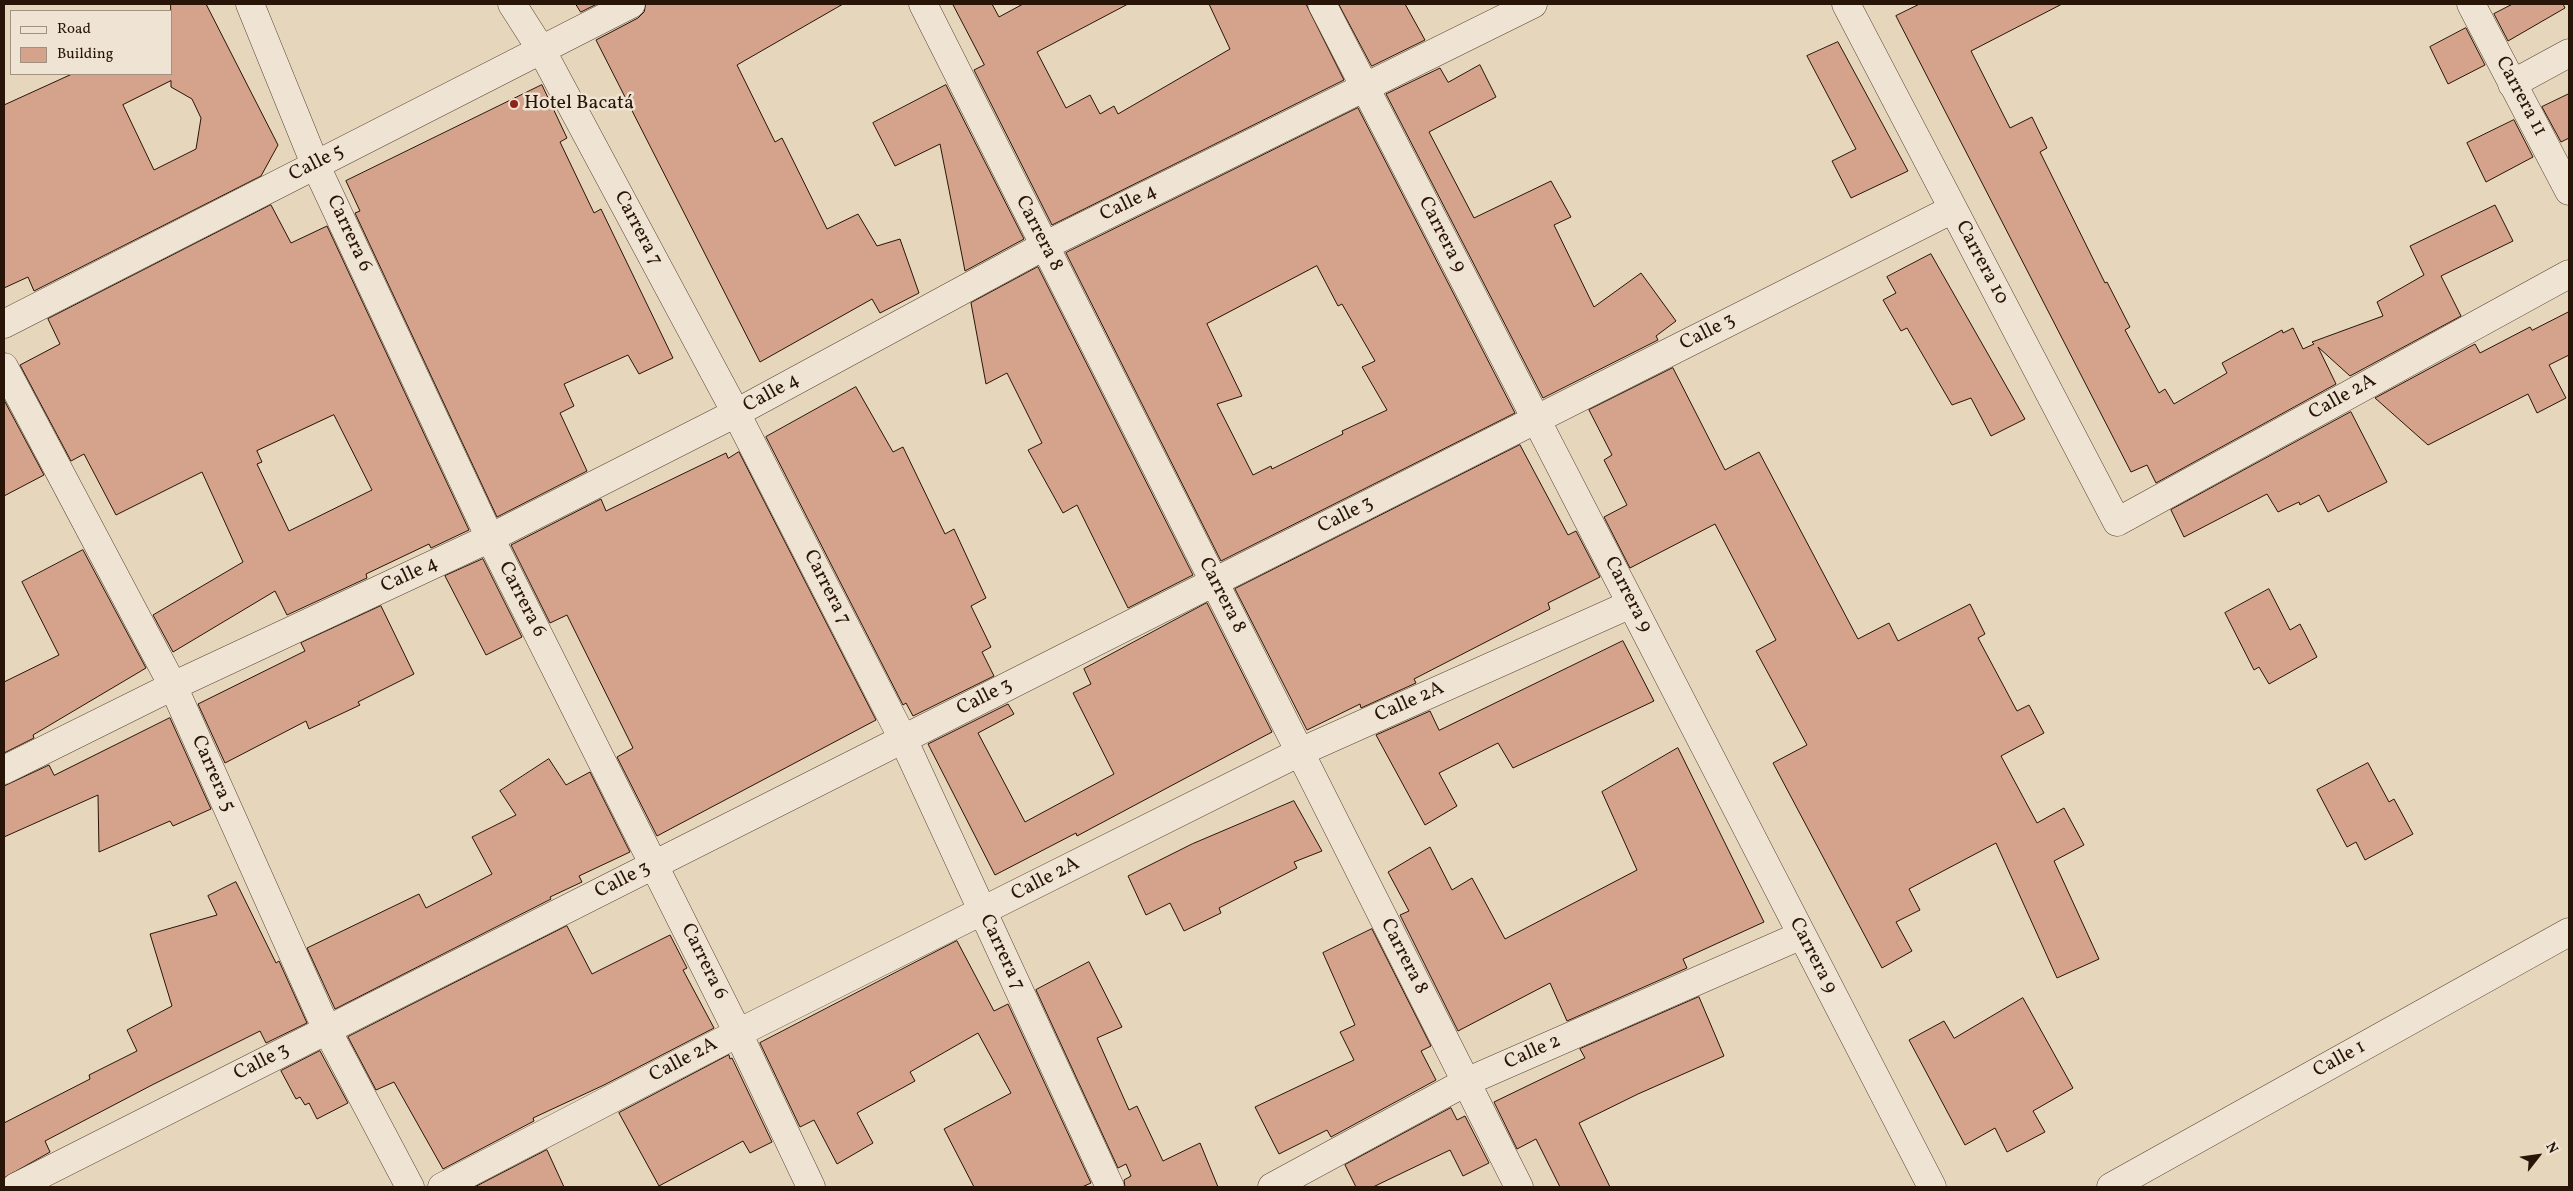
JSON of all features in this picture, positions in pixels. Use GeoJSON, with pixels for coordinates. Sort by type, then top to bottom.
{"type":"FeatureCollection","features":[{"type":"Feature","properties":{"kind":"street","name":"Carrera 6"},"geometry":{"type":"LineString","coordinates":[[250,4],[316,164],[490,538],[655,865],[811,1187]]}},
{"type":"Feature","properties":{"kind":"street","name":"Carrera 7"},"geometry":{"type":"LineString","coordinates":[[512,4],[542,51],[736,413],[903,739],[1110,1187]]}},
{"type":"Feature","properties":{"kind":"street","name":"Calle 5"},"geometry":{"type":"LineString","coordinates":[[4,324],[631,4]]}},
{"type":"Feature","properties":{"kind":"street","name":"Carrera 8"},"geometry":{"type":"LineString","coordinates":[[923,4],[1519,1187]]}},
{"type":"Feature","properties":{"kind":"street","name":"Carrera 9"},"geometry":{"type":"LineString","coordinates":[[1322,4],[1932,1187]]}},
{"type":"Feature","properties":{"kind":"street","name":"Calle 4"},"geometry":{"type":"LineString","coordinates":[[4,770],[173,686],[490,538],[736,413],[1044,246],[1533,4]]}},
{"type":"Feature","properties":{"kind":"street","name":"Carrera 11"},"geometry":{"type":"LineString","coordinates":[[2471,4],[2569,191]]}},
{"type":"Feature","properties":{"kind":"street","name":"Carrera 10"},"geometry":{"type":"LineString","coordinates":[[1854,6],[1953,208],[2117,522]]}},
{"type":"Feature","properties":{"kind":"street"},"geometry":{"type":"LineString","coordinates":[[2512,84],[2569,53]]}},
{"type":"Feature","properties":{"kind":"street","name":"Calle 3"},"geometry":{"type":"LineString","coordinates":[[16,1187],[1953,208]]}},
{"type":"Feature","properties":{"kind":"street","name":"Calle 2A"},"geometry":{"type":"LineString","coordinates":[[2117,522],[2569,274]]}},
{"type":"Feature","properties":{"kind":"street","name":"Carrera 5"},"geometry":{"type":"LineString","coordinates":[[4,367],[173,686],[327,1030],[410,1187]]}},
{"type":"Feature","properties":{"kind":"street","name":"Calle 2A"},"geometry":{"type":"LineString","coordinates":[[442,1187],[738,1033],[1300,752],[1631,604]]}},
{"type":"Feature","properties":{"kind":"street","name":"Calle 1"},"geometry":{"type":"LineString","coordinates":[[2110,1187],[2569,932]]}},
{"type":"Feature","properties":{"kind":"street","name":"Calle 2"},"geometry":{"type":"LineString","coordinates":[[1272,1187],[1466,1082],[1802,936]]}},
{"type":"Feature","properties":{"kind":"building"},"geometry":{"type":"Polygon","coordinates":[[[171,4],[206,4],[278,145],[261,176],[34,291],[28,277],[4,288],[4,105],[70,75],[172,75],[171,4]],[[171,81],[123,105],[154,170],[196,149],[201,118],[192,99],[171,87],[171,81]]]}},
{"type":"Feature","properties":{"kind":"building"},"geometry":{"type":"Polygon","coordinates":[[[576,4],[597,4],[581,12],[576,4]]]}},
{"type":"Feature","properties":{"kind":"building"},"geometry":{"type":"Polygon","coordinates":[[[646,4],[843,4],[737,65],[775,142],[782,138],[827,229],[858,214],[877,246],[900,239],[919,293],[880,313],[872,299],[760,362],[596,40],[638,18],[644,12],[646,4]]]}},
{"type":"Feature","properties":{"kind":"building"},"geometry":{"type":"Polygon","coordinates":[[[953,4],[992,4],[999,17],[1023,4],[1128,4],[1037,52],[1066,108],[1090,95],[1100,114],[1114,106],[1118,114],[1230,49],[1209,4],[1306,4],[1344,80],[1052,225],[974,70],[984,65],[953,4]]]}},
{"type":"Feature","properties":{"kind":"building"},"geometry":{"type":"Polygon","coordinates":[[[1339,4],[1405,4],[1425,40],[1372,66],[1339,4]]]}},
{"type":"Feature","properties":{"kind":"building"},"geometry":{"type":"Polygon","coordinates":[[[1920,4],[2062,4],[1971,51],[2010,128],[2032,117],[2047,148],[2040,152],[2105,283],[2107,282],[2130,327],[2125,330],[2159,393],[2165,389],[2174,404],[2227,373],[2222,363],[2282,330],[2283,333],[2293,328],[2303,349],[2314,344],[2312,342],[2383,316],[2377,302],[2424,275],[2410,246],[2495,205],[2513,241],[2441,276],[2461,316],[2350,376],[2318,347],[2336,384],[2156,483],[2147,465],[2131,472],[1896,16],[1920,4]]]}},
{"type":"Feature","properties":{"kind":"building"},"geometry":{"type":"Polygon","coordinates":[[[2513,4],[2563,4],[2565,8],[2508,41],[2494,14],[2513,4]]]}},
{"type":"Feature","properties":{"kind":"building"},"geometry":{"type":"Polygon","coordinates":[[[2466,28],[2485,65],[2448,84],[2430,47],[2466,28]]]}},
{"type":"Feature","properties":{"kind":"building"},"geometry":{"type":"Polygon","coordinates":[[[1838,42],[1908,171],[1851,198],[1832,161],[1856,149],[1807,56],[1838,42]]]}},
{"type":"Feature","properties":{"kind":"building"},"geometry":{"type":"Polygon","coordinates":[[[1480,65],[1496,97],[1429,132],[1474,218],[1551,181],[1571,217],[1554,225],[1594,307],[1641,273],[1676,321],[1656,336],[1658,340],[1543,398],[1386,94],[1440,68],[1448,82],[1480,65]]]}},
{"type":"Feature","properties":{"kind":"building"},"geometry":{"type":"Polygon","coordinates":[[[542,85],[567,138],[560,142],[594,213],[601,209],[673,358],[639,374],[628,355],[564,384],[574,406],[560,413],[587,471],[497,517],[355,213],[360,211],[346,181],[542,85]]]}},
{"type":"Feature","properties":{"kind":"building"},"geometry":{"type":"Polygon","coordinates":[[[946,85],[1024,239],[965,271],[940,144],[895,166],[873,123],[946,85]]]}},
{"type":"Feature","properties":{"kind":"building"},"geometry":{"type":"Polygon","coordinates":[[[2569,94],[2569,138],[2561,142],[2542,107],[2569,94]]]}},
{"type":"Feature","properties":{"kind":"building"},"geometry":{"type":"Polygon","coordinates":[[[1358,108],[1515,413],[1221,561],[1066,253],[1358,108]],[[1317,266],[1207,324],[1242,396],[1217,404],[1253,475],[1271,466],[1272,469],[1343,434],[1342,431],[1387,410],[1362,367],[1375,361],[1342,304],[1338,306],[1317,266]]]}},
{"type":"Feature","properties":{"kind":"building"},"geometry":{"type":"Polygon","coordinates":[[[2514,120],[2533,157],[2486,182],[2467,143],[2514,120]]]}},
{"type":"Feature","properties":{"kind":"building"},"geometry":{"type":"Polygon","coordinates":[[[271,205],[291,243],[327,226],[469,530],[431,548],[429,544],[366,574],[367,578],[287,615],[275,591],[173,652],[153,615],[243,562],[202,472],[116,515],[84,454],[71,461],[20,365],[60,344],[48,319],[271,205]],[[334,415],[257,451],[262,462],[257,464],[289,531],[372,490],[334,415]]]}},
{"type":"Feature","properties":{"kind":"building"},"geometry":{"type":"Polygon","coordinates":[[[1931,254],[2025,419],[1991,436],[1971,398],[1952,405],[1907,328],[1901,331],[1883,300],[1896,293],[1887,277],[1931,254]]]}},
{"type":"Feature","properties":{"kind":"building"},"geometry":{"type":"Polygon","coordinates":[[[1038,267],[1193,575],[1128,608],[1077,505],[1063,513],[1028,450],[1042,443],[1007,373],[986,384],[971,303],[1038,267]]]}},
{"type":"Feature","properties":{"kind":"building"},"geometry":{"type":"Polygon","coordinates":[[[2569,312],[2569,355],[2549,365],[2566,398],[2537,413],[2528,394],[2428,445],[2375,398],[2475,344],[2480,353],[2530,327],[2532,330],[2569,312]]]}},
{"type":"Feature","properties":{"kind":"building"},"geometry":{"type":"Polygon","coordinates":[[[1673,368],[1725,470],[1759,452],[1858,639],[1889,623],[1898,641],[1970,604],[1985,634],[1978,638],[2017,711],[2029,705],[2044,733],[2001,756],[2037,823],[2064,808],[2084,845],[2054,861],[2099,959],[2057,978],[1996,843],[1909,889],[1920,910],[1896,922],[1912,951],[1882,968],[1773,763],[1807,745],[1756,651],[1776,640],[1715,524],[1630,568],[1604,517],[1627,505],[1604,460],[1612,455],[1589,410],[1673,368]]]}},
{"type":"Feature","properties":{"kind":"building"},"geometry":{"type":"Polygon","coordinates":[[[856,387],[893,452],[903,447],[945,534],[954,529],[986,598],[971,606],[991,647],[982,652],[994,676],[913,716],[906,703],[903,705],[766,437],[856,387]]]}},
{"type":"Feature","properties":{"kind":"building"},"geometry":{"type":"Polygon","coordinates":[[[4,400],[44,475],[4,496],[4,400]]]}},
{"type":"Feature","properties":{"kind":"building"},"geometry":{"type":"Polygon","coordinates":[[[2351,412],[2387,482],[2328,512],[2319,495],[2300,505],[2299,502],[2278,512],[2267,494],[2184,537],[2171,510],[2351,412]]]}},
{"type":"Feature","properties":{"kind":"building"},"geometry":{"type":"Polygon","coordinates":[[[1520,445],[1568,535],[1576,531],[1600,577],[1548,603],[1550,609],[1414,679],[1416,683],[1361,708],[1360,704],[1307,730],[1235,589],[1520,445]]]}},
{"type":"Feature","properties":{"kind":"building"},"geometry":{"type":"Polygon","coordinates":[[[739,452],[876,720],[657,836],[617,757],[633,748],[567,615],[550,623],[511,545],[601,499],[606,511],[726,453],[728,458],[739,452]]]}},
{"type":"Feature","properties":{"kind":"building"},"geometry":{"type":"Polygon","coordinates":[[[83,550],[146,668],[33,735],[34,738],[4,753],[4,682],[59,655],[22,582],[83,550]]]}},
{"type":"Feature","properties":{"kind":"building"},"geometry":{"type":"Polygon","coordinates":[[[483,559],[522,637],[486,655],[445,576],[483,559]]]}},
{"type":"Feature","properties":{"kind":"building"},"geometry":{"type":"Polygon","coordinates":[[[2269,589],[2290,630],[2300,624],[2317,657],[2269,684],[2259,667],[2254,670],[2225,613],[2269,589]]]}},
{"type":"Feature","properties":{"kind":"building"},"geometry":{"type":"Polygon","coordinates":[[[1207,603],[1272,732],[1077,836],[1076,833],[995,875],[928,744],[1008,704],[1014,714],[978,733],[1025,822],[1114,774],[1073,693],[1091,684],[1084,669],[1207,603]]]}},
{"type":"Feature","properties":{"kind":"building"},"geometry":{"type":"Polygon","coordinates":[[[381,606],[414,674],[358,702],[360,705],[309,729],[306,721],[225,763],[198,704],[305,651],[301,643],[381,606]]]}},
{"type":"Feature","properties":{"kind":"building"},"geometry":{"type":"Polygon","coordinates":[[[1623,641],[1654,701],[1513,768],[1498,743],[1439,773],[1457,806],[1425,825],[1376,735],[1430,711],[1439,730],[1623,641]]]}},
{"type":"Feature","properties":{"kind":"building"},"geometry":{"type":"Polygon","coordinates":[[[170,718],[211,809],[173,826],[170,821],[99,852],[98,795],[4,837],[4,786],[49,765],[54,775],[170,718]]]}},
{"type":"Feature","properties":{"kind":"building"},"geometry":{"type":"Polygon","coordinates":[[[1678,748],[1764,922],[1683,959],[1687,968],[1567,1021],[1550,983],[1458,1031],[1400,915],[1409,911],[1388,872],[1430,847],[1452,890],[1472,878],[1505,939],[1637,870],[1602,792],[1678,748]]]}},
{"type":"Feature","properties":{"kind":"building"},"geometry":{"type":"Polygon","coordinates":[[[549,759],[566,785],[590,772],[630,852],[579,876],[582,882],[550,897],[551,899],[335,1009],[307,948],[419,894],[426,908],[492,874],[472,837],[516,815],[500,791],[549,759]]]}},
{"type":"Feature","properties":{"kind":"building"},"geometry":{"type":"Polygon","coordinates":[[[2368,763],[2389,802],[2394,799],[2413,834],[2365,860],[2356,842],[2347,847],[2317,790],[2368,763]]]}},
{"type":"Feature","properties":{"kind":"building"},"geometry":{"type":"Polygon","coordinates":[[[1294,801],[1322,851],[1294,862],[1297,868],[1219,908],[1221,913],[1184,931],[1170,903],[1146,915],[1128,876],[1192,844],[1294,801]]]}},
{"type":"Feature","properties":{"kind":"building"},"geometry":{"type":"Polygon","coordinates":[[[236,882],[276,963],[279,961],[307,1023],[266,1043],[260,1031],[152,1085],[45,1141],[50,1152],[4,1178],[4,1123],[90,1079],[89,1075],[137,1051],[127,1030],[172,1006],[150,934],[217,915],[208,896],[236,882]]]}},
{"type":"Feature","properties":{"kind":"building"},"geometry":{"type":"Polygon","coordinates":[[[567,926],[592,974],[670,935],[687,968],[683,970],[714,1028],[604,1085],[533,1118],[534,1121],[443,1169],[394,1082],[376,1090],[348,1037],[567,926]]]}},
{"type":"Feature","properties":{"kind":"building"},"geometry":{"type":"Polygon","coordinates":[[[1372,929],[1431,1046],[1421,1051],[1436,1080],[1331,1137],[1327,1130],[1279,1154],[1255,1107],[1354,1060],[1340,1032],[1355,1025],[1323,953],[1372,929]]]}},
{"type":"Feature","properties":{"kind":"building"},"geometry":{"type":"Polygon","coordinates":[[[957,941],[994,1011],[1008,1004],[1091,1183],[1082,1187],[974,1187],[944,1129],[1011,1093],[978,1033],[910,1072],[915,1081],[857,1113],[873,1143],[837,1164],[814,1120],[800,1127],[760,1043],[957,941]]]}},
{"type":"Feature","properties":{"kind":"building"},"geometry":{"type":"Polygon","coordinates":[[[1089,962],[1122,1027],[1097,1038],[1129,1110],[1137,1106],[1163,1161],[1200,1143],[1218,1187],[1125,1187],[1124,1180],[1131,1176],[1126,1164],[1118,1168],[1036,990],[1089,962]]]}},
{"type":"Feature","properties":{"kind":"building"},"geometry":{"type":"Polygon","coordinates":[[[1699,997],[1724,1056],[1638,1094],[1579,1123],[1610,1187],[1560,1187],[1536,1139],[1517,1149],[1494,1102],[1585,1058],[1580,1049],[1699,997]]]}},
{"type":"Feature","properties":{"kind":"building"},"geometry":{"type":"Polygon","coordinates":[[[2023,998],[2073,1088],[2033,1111],[2045,1132],[2007,1152],[1995,1128],[1965,1145],[1909,1040],[1944,1021],[1954,1038],[2023,998]]]}},
{"type":"Feature","properties":{"kind":"building"},"geometry":{"type":"Polygon","coordinates":[[[320,1051],[348,1103],[317,1119],[309,1103],[305,1105],[300,1097],[296,1099],[281,1071],[320,1051]]]}},
{"type":"Feature","properties":{"kind":"building"},"geometry":{"type":"Polygon","coordinates":[[[729,1055],[772,1142],[750,1153],[743,1141],[659,1186],[619,1113],[729,1055]]]}},
{"type":"Feature","properties":{"kind":"building"},"geometry":{"type":"Polygon","coordinates":[[[1451,1108],[1457,1120],[1465,1116],[1489,1163],[1463,1176],[1450,1150],[1373,1187],[1356,1187],[1345,1165],[1451,1108]]]}},
{"type":"Feature","properties":{"kind":"building"},"geometry":{"type":"Polygon","coordinates":[[[547,1150],[564,1187],[475,1187],[547,1150]]]}},
{"type":"Feature","properties":{"kind":"place","name":"Hotel Bacatá"},"geometry":{"type":"Point","coordinates":[514,104]}}]}
